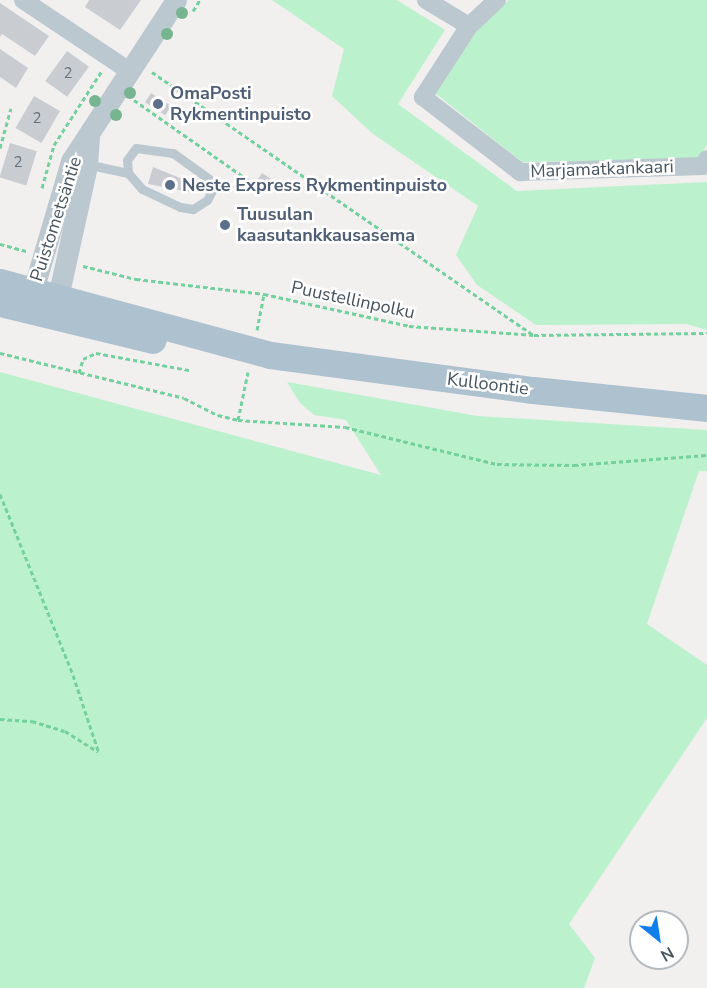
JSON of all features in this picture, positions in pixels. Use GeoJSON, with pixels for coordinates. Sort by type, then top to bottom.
{"type":"FeatureCollection","features":[{"type":"Feature","properties":{"kind":"main road","name":"Kulloontie"},"geometry":{"type":"LineString","coordinates":[[0,282],[43,304],[225,355],[270,355],[533,390],[707,408]]}},
{"type":"Feature","properties":{"kind":"main road","name":"Kulloontie"},"geometry":{"type":"LineString","coordinates":[[0,303],[43,304]]}},
{"type":"Feature","properties":{"kind":"street"},"geometry":{"type":"LineString","coordinates":[[23,0],[128,70]]}},
{"type":"Feature","properties":{"kind":"street","name":"Puistometsäntie"},"geometry":{"type":"LineString","coordinates":[[43,304],[42,255],[79,163],[90,129],[176,0]]}},
{"type":"Feature","properties":{"kind":"street"},"geometry":{"type":"LineString","coordinates":[[426,0],[469,26],[497,0]]}},
{"type":"Feature","properties":{"kind":"street","name":"Marjamatkankaari"},"geometry":{"type":"LineString","coordinates":[[469,26],[423,97],[520,172],[703,166],[707,159]]}},
{"type":"Feature","properties":{"kind":"street","name":"Puistometsäntie"},"geometry":{"type":"LineString","coordinates":[[43,304],[80,262],[79,163]]}},
{"type":"Feature","properties":{"kind":"lane"},"geometry":{"type":"LineString","coordinates":[[79,163],[128,173],[150,194],[193,209],[205,203],[214,187],[173,153],[150,148],[131,151],[128,173]]}},
{"type":"Feature","properties":{"kind":"path"},"geometry":{"type":"LineString","coordinates":[[187,20],[200,0]]}},
{"type":"Feature","properties":{"kind":"path"},"geometry":{"type":"LineString","coordinates":[[146,81],[157,64]]}},
{"type":"Feature","properties":{"kind":"path"},"geometry":{"type":"LineString","coordinates":[[152,72],[534,335]]}},
{"type":"Feature","properties":{"kind":"path"},"geometry":{"type":"LineString","coordinates":[[128,109],[140,91]]}},
{"type":"Feature","properties":{"kind":"path"},"geometry":{"type":"LineString","coordinates":[[134,100],[158,113],[173,127],[254,184]]}},
{"type":"Feature","properties":{"kind":"path"},"geometry":{"type":"LineString","coordinates":[[0,148],[11,108]]}},
{"type":"Feature","properties":{"kind":"path"},"geometry":{"type":"LineString","coordinates":[[173,127],[176,123]]}},
{"type":"Feature","properties":{"kind":"path"},"geometry":{"type":"LineString","coordinates":[[0,244],[42,255]]}},
{"type":"Feature","properties":{"kind":"path","name":"Puustellinpolku"},"geometry":{"type":"LineString","coordinates":[[80,262],[136,279],[264,294],[409,326],[534,335],[707,333]]}},
{"type":"Feature","properties":{"kind":"path"},"geometry":{"type":"LineString","coordinates":[[256,332],[264,294]]}},
{"type":"Feature","properties":{"kind":"path"},"geometry":{"type":"LineString","coordinates":[[0,352],[184,398],[218,415],[238,420],[345,427],[497,464],[574,465],[707,455]]}},
{"type":"Feature","properties":{"kind":"path"},"geometry":{"type":"LineString","coordinates":[[79,373],[83,359],[96,353],[189,370]]}},
{"type":"Feature","properties":{"kind":"path"},"geometry":{"type":"LineString","coordinates":[[238,420],[248,372]]}},
{"type":"Feature","properties":{"kind":"path"},"geometry":{"type":"LineString","coordinates":[[0,494],[5,501],[99,753],[65,731],[32,721],[0,718]]}},
{"type":"Feature","properties":{"kind":"path"},"geometry":{"type":"LineString","coordinates":[[0,504],[5,501]]}},
{"type":"Feature","properties":{"kind":"green space"},"geometry":{"type":"Polygon","coordinates":[[[272,0],[397,0],[445,30],[398,104],[517,191],[707,182],[707,330],[686,324],[536,325],[477,285],[456,255],[478,206],[373,134],[332,96],[344,49],[272,0]]]}},
{"type":"Feature","properties":{"kind":"green space"},"geometry":{"type":"Polygon","coordinates":[[[509,0],[707,0],[707,145],[698,160],[522,162],[435,93],[476,30],[509,0]]]}},
{"type":"Feature","properties":{"kind":"green space"},"geometry":{"type":"Polygon","coordinates":[[[0,372],[381,475],[346,420],[314,415],[300,403],[287,382],[478,416],[707,430],[707,471],[699,471],[647,624],[707,665],[707,718],[569,924],[595,958],[584,988],[0,988],[0,372]]]}},
{"type":"Feature","properties":{"kind":"building"},"geometry":{"type":"Polygon","coordinates":[[[89,0],[141,0],[120,30],[85,7],[89,0]]]}},
{"type":"Feature","properties":{"kind":"building"},"geometry":{"type":"Polygon","coordinates":[[[0,3],[49,36],[35,56],[2,34],[0,37],[0,3]]]}},
{"type":"Feature","properties":{"kind":"building"},"geometry":{"type":"Polygon","coordinates":[[[0,49],[28,68],[16,88],[0,77],[0,49]]]}},
{"type":"Feature","properties":{"kind":"building"},"geometry":{"type":"Polygon","coordinates":[[[67,51],[89,67],[67,97],[45,81],[67,51]]]}},
{"type":"Feature","properties":{"kind":"building","name":"OmaPosti Rykmentinpuisto"},"geometry":{"type":"Polygon","coordinates":[[[151,93],[171,106],[165,115],[145,102],[151,93]]]}},
{"type":"Feature","properties":{"kind":"building"},"geometry":{"type":"Polygon","coordinates":[[[34,96],[60,111],[41,143],[16,128],[34,96]]]}},
{"type":"Feature","properties":{"kind":"building"},"geometry":{"type":"Polygon","coordinates":[[[10,143],[37,151],[26,186],[0,178],[10,143]]]}},
{"type":"Feature","properties":{"kind":"building"},"geometry":{"type":"Polygon","coordinates":[[[153,167],[192,183],[189,192],[148,184],[153,167]]]}},
{"type":"Feature","properties":{"kind":"building"},"geometry":{"type":"Polygon","coordinates":[[[262,173],[277,183],[271,192],[256,182],[262,173]]]}},
{"type":"Feature","properties":{"kind":"place","name":"OmaPosti Rykmentinpuisto"},"geometry":{"type":"Point","coordinates":[158,104]}},
{"type":"Feature","properties":{"kind":"place","name":"Neste Express Rykmentinpuisto"},"geometry":{"type":"Point","coordinates":[170,185]}},
{"type":"Feature","properties":{"kind":"place","name":"Tuusulan kaasutankkausasema"},"geometry":{"type":"Point","coordinates":[225,225]}}]}
